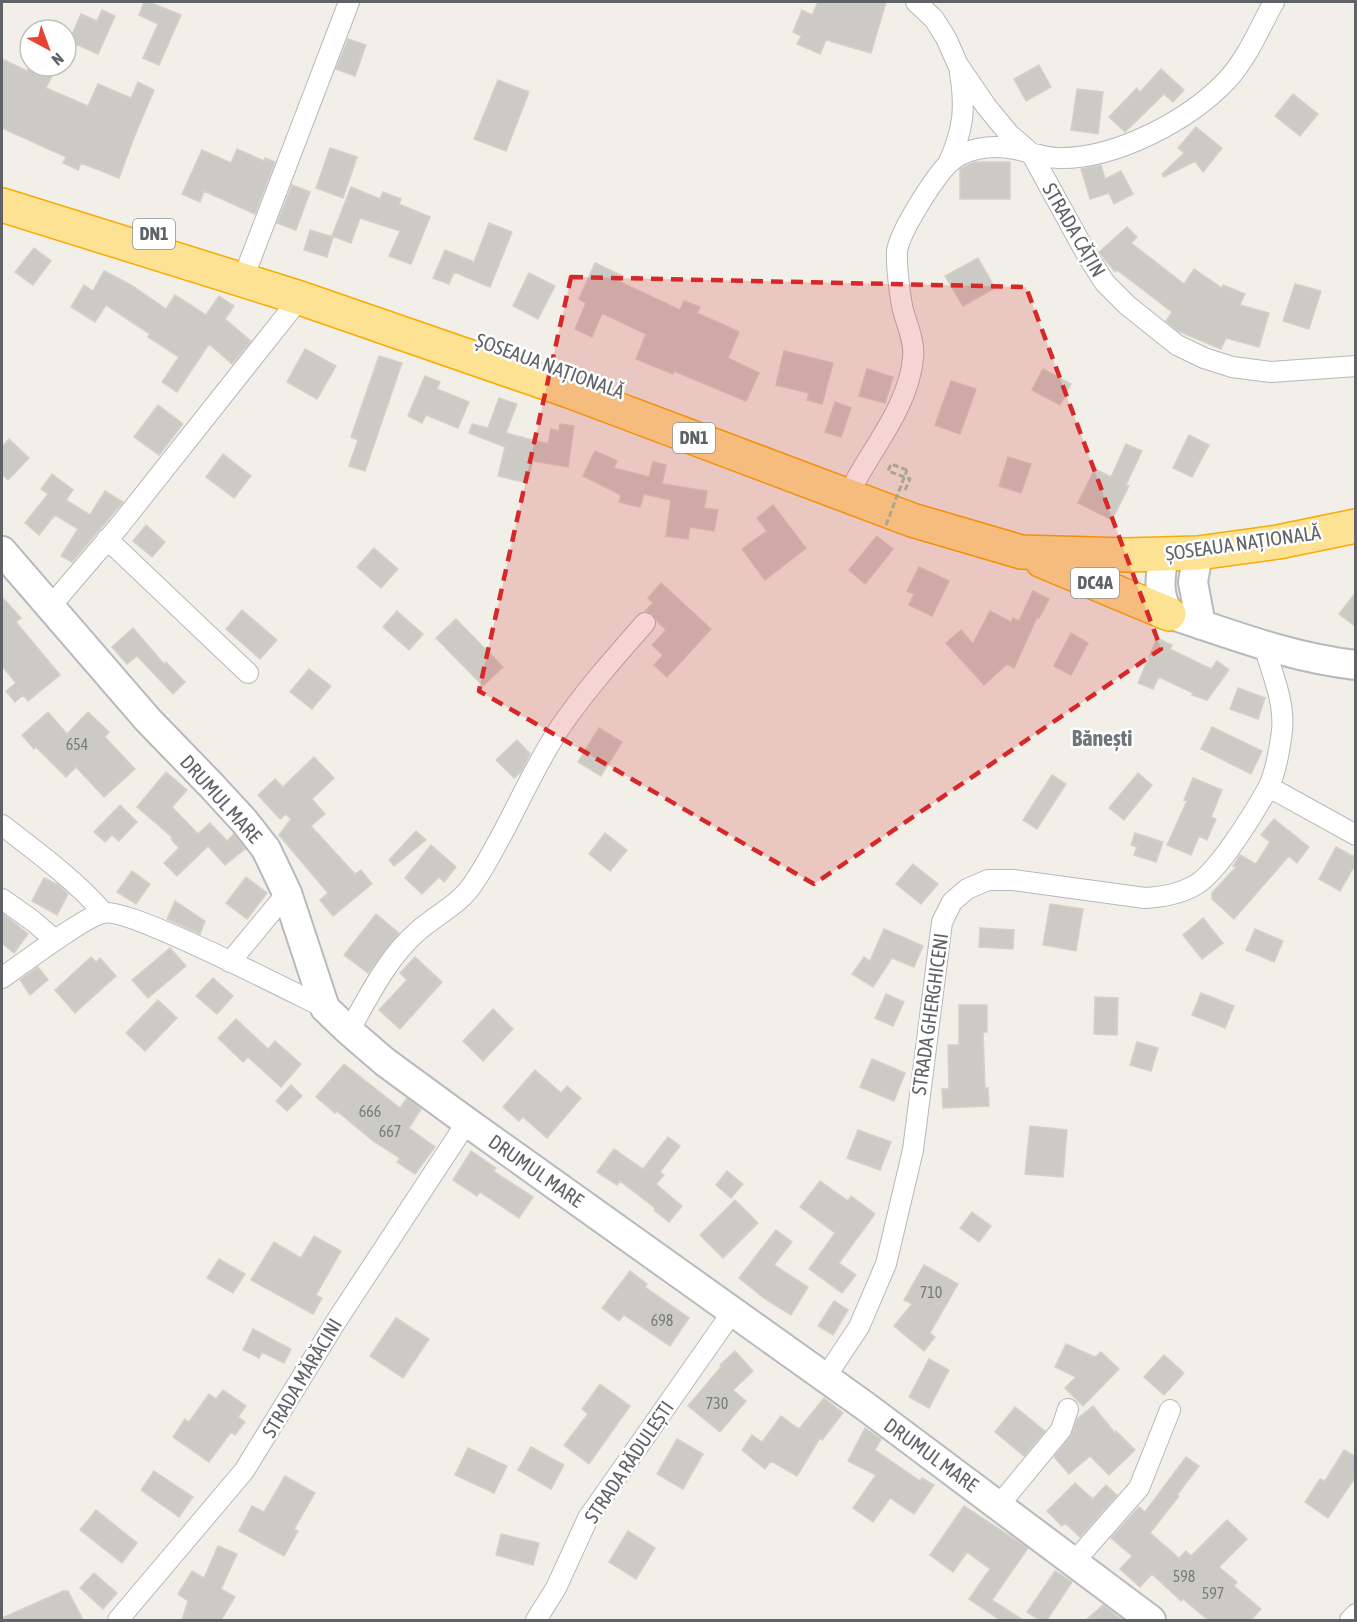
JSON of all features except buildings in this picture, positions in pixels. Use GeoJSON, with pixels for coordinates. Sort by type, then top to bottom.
{"type":"FeatureCollection","features":[{"type":"Feature","properties":{"kind":"highway","name":"ȘOSEAUA NAȚIONALĂ"},"geometry":{"type":"LineString","coordinates":[[2,187],[249,263],[576,374],[856,480],[905,483],[1005,531],[1094,554]]}},
{"type":"Feature","properties":{"kind":"highway","name":"ȘOSEAUA NAȚIONALĂ"},"geometry":{"type":"LineString","coordinates":[[2,205],[300,298],[569,392],[912,520],[1021,552],[1164,555],[1198,553],[1278,542],[1356,526]]}},
{"type":"Feature","properties":{"kind":"highway","name":"DC4A"},"geometry":{"type":"LineString","coordinates":[[1021,552],[1169,614]]}},
{"type":"Feature","properties":{"kind":"street"},"geometry":{"type":"LineString","coordinates":[[249,263],[349,2]]}},
{"type":"Feature","properties":{"kind":"street","name":"STRADA CĂȚIN"},"geometry":{"type":"LineString","coordinates":[[916,2],[934,20],[946,38],[958,65],[986,106],[1009,134],[1031,153],[1087,255],[1105,283],[1127,305],[1177,345],[1204,358],[1232,367],[1270,372],[1356,366]]}},
{"type":"Feature","properties":{"kind":"street","name":"STRADA CĂȚIN"},"geometry":{"type":"LineString","coordinates":[[948,164],[972,149],[1012,148],[1057,158],[1076,157],[1140,139],[1179,119],[1210,96],[1229,78],[1248,50],[1274,2]]}},
{"type":"Feature","properties":{"kind":"street","name":"STRADA CĂȚIN"},"geometry":{"type":"LineString","coordinates":[[856,480],[896,412],[909,380],[914,356],[903,307],[897,251],[913,214],[933,182],[948,164],[958,141],[964,107],[958,65]]}},
{"type":"Feature","properties":{"kind":"street"},"geometry":{"type":"LineString","coordinates":[[50,607],[300,298]]}},
{"type":"Feature","properties":{"kind":"street"},"geometry":{"type":"LineString","coordinates":[[107,539],[249,673]]}},
{"type":"Feature","properties":{"kind":"street","name":"DRUMUL MARE"},"geometry":{"type":"LineString","coordinates":[[2,551],[148,720],[245,822],[266,849],[287,893],[325,1008],[349,1031],[385,1062],[734,1311],[999,1505],[1151,1620]]}},
{"type":"Feature","properties":{"kind":"street"},"geometry":{"type":"LineString","coordinates":[[1198,553],[1193,582],[1202,625]]}},
{"type":"Feature","properties":{"kind":"street"},"geometry":{"type":"LineString","coordinates":[[1164,555],[1159,584],[1162,603],[1169,614]]}},
{"type":"Feature","properties":{"kind":"street","name":"DC4A"},"geometry":{"type":"LineString","coordinates":[[1169,614],[1264,646],[1310,658],[1356,665]]}},
{"type":"Feature","properties":{"kind":"street"},"geometry":{"type":"LineString","coordinates":[[349,1031],[384,969],[400,949],[419,930],[446,912],[472,886],[559,730],[590,687],[645,623]]}},
{"type":"Feature","properties":{"kind":"street","name":"STRADA GHERGHICENI"},"geometry":{"type":"LineString","coordinates":[[825,1378],[858,1327],[886,1264],[913,1150],[942,922],[952,902],[967,889],[988,880],[1013,880],[1145,898],[1166,896],[1198,883],[1223,858],[1269,787],[1282,729],[1280,699],[1264,646]]}},
{"type":"Feature","properties":{"kind":"street"},"geometry":{"type":"LineString","coordinates":[[1269,787],[1356,835]]}},
{"type":"Feature","properties":{"kind":"street"},"geometry":{"type":"LineString","coordinates":[[2,825],[81,889],[104,913]]}},
{"type":"Feature","properties":{"kind":"street"},"geometry":{"type":"LineString","coordinates":[[230,962],[253,931],[287,893]]}},
{"type":"Feature","properties":{"kind":"street"},"geometry":{"type":"LineString","coordinates":[[2,899],[55,940]]}},
{"type":"Feature","properties":{"kind":"street"},"geometry":{"type":"LineString","coordinates":[[2,978],[86,921],[104,913],[116,913],[168,933],[325,1008]]}},
{"type":"Feature","properties":{"kind":"street","name":"STRADA MĂRĂCINI"},"geometry":{"type":"LineString","coordinates":[[118,1620],[244,1471],[337,1320],[467,1122]]}},
{"type":"Feature","properties":{"kind":"street","name":"STRADA RĂDULEȘTI"},"geometry":{"type":"LineString","coordinates":[[536,1620],[556,1588],[588,1518],[734,1311]]}},
{"type":"Feature","properties":{"kind":"street"},"geometry":{"type":"LineString","coordinates":[[999,1505],[1061,1430],[1068,1409]]}},
{"type":"Feature","properties":{"kind":"street"},"geometry":{"type":"LineString","coordinates":[[1074,1562],[1139,1488],[1170,1410]]}},
{"type":"Feature","properties":{"kind":"street"},"geometry":{"type":"LineString","coordinates":[[1350,1620],[1356,1614]]}},
{"type":"Feature","properties":{"kind":"path"},"geometry":{"type":"LineString","coordinates":[[886,525],[905,483],[910,478],[888,471],[891,464],[905,483]]}},
{"type":"Feature","properties":{"kind":"highlighted area"},"geometry":{"type":"Polygon","coordinates":[[[571,277],[1026,287],[1161,649],[814,884],[479,691],[571,277]]]}},
{"type":"Feature","properties":{"kind":"district","name":"Bănești"},"geometry":{"type":"Point","coordinates":[1102,738]}}]}
